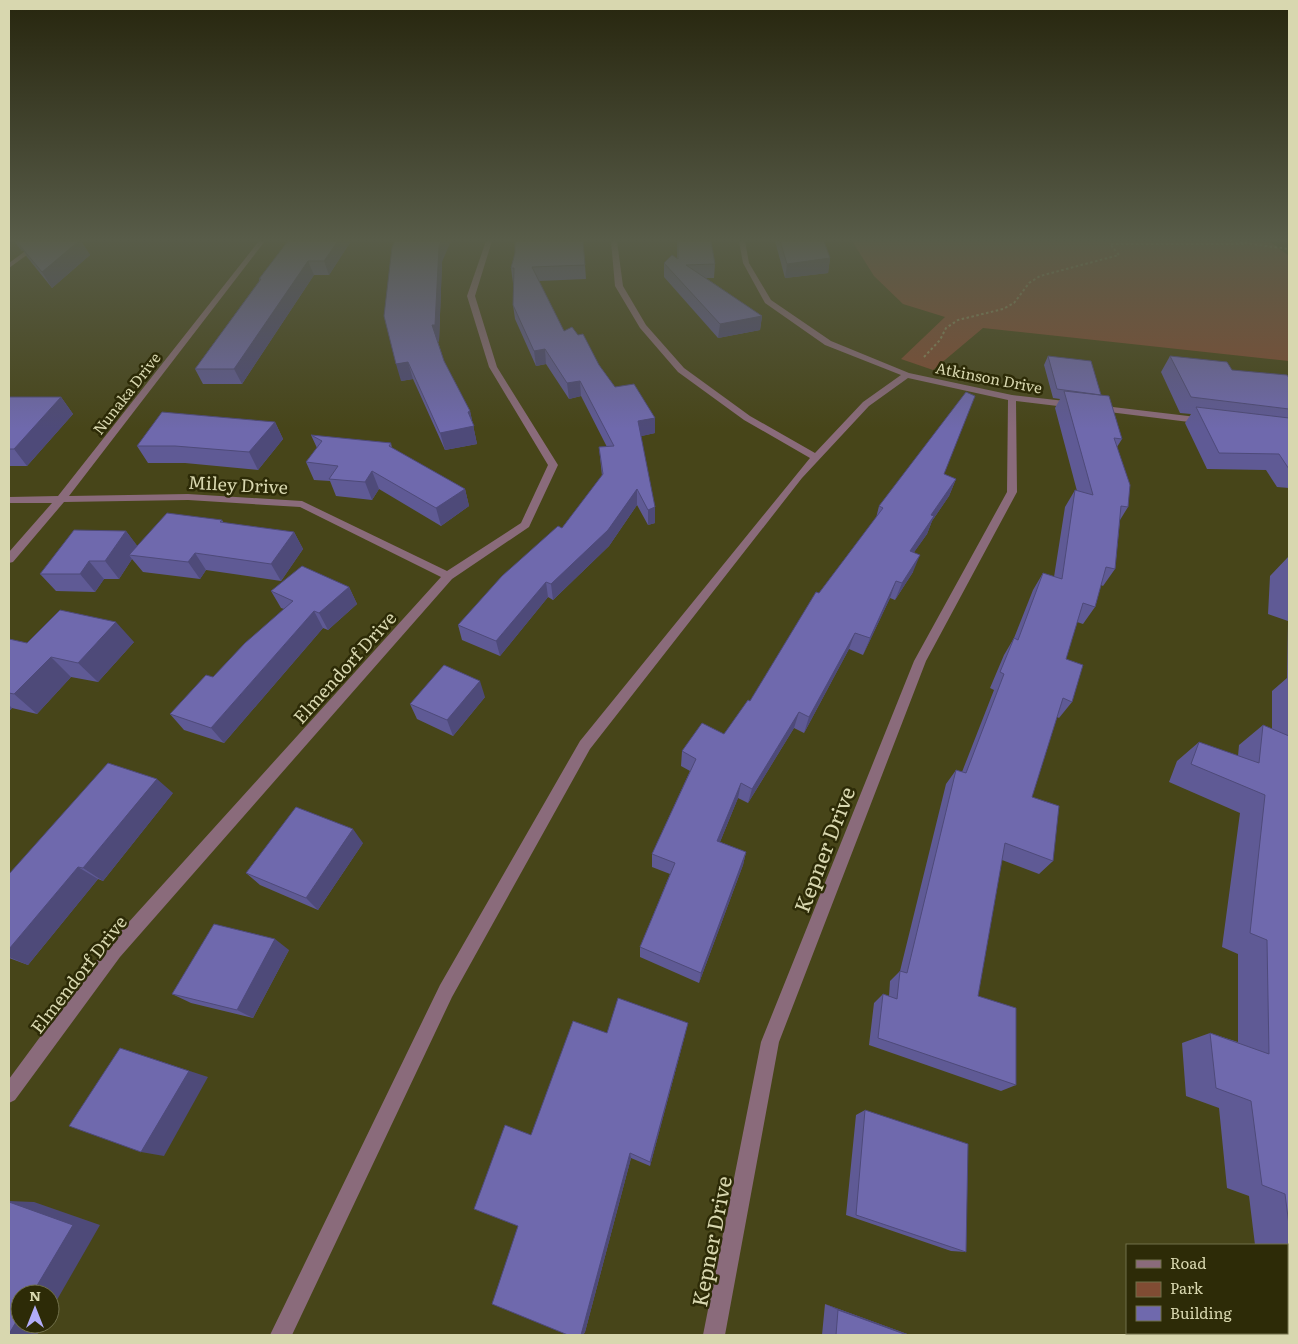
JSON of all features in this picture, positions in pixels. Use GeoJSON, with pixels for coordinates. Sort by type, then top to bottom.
{"type":"FeatureCollection","features":[{"type":"Feature","properties":{"kind":"street","name":"Nunaka Drive"},"geometry":{"type":"LineString","coordinates":[[9,559],[61,499],[213,304]]}},
{"type":"Feature","properties":{"kind":"street","name":"Elmendorf Drive"},"geometry":{"type":"LineString","coordinates":[[9,1094],[114,951],[448,576],[524,525],[553,464],[492,367],[473,304]]}},
{"type":"Feature","properties":{"kind":"street"},"geometry":{"type":"LineString","coordinates":[[630,304],[643,326],[680,370],[747,418],[816,458]]}},
{"type":"Feature","properties":{"kind":"street","name":"Atkinson Drive"},"geometry":{"type":"LineString","coordinates":[[772,304],[828,344],[907,374],[1012,398],[1081,406]]}},
{"type":"Feature","properties":{"kind":"street"},"geometry":{"type":"LineString","coordinates":[[281,1335],[446,991],[585,745],[799,476],[866,404],[907,374]]}},
{"type":"Feature","properties":{"kind":"street","name":"Kepner Drive"},"geometry":{"type":"LineString","coordinates":[[714,1335],[770,1042],[920,660],[1012,492],[1012,398]]}},
{"type":"Feature","properties":{"kind":"street"},"geometry":{"type":"LineString","coordinates":[[1091,407],[1210,421]]}},
{"type":"Feature","properties":{"kind":"street","name":"Miley Drive"},"geometry":{"type":"LineString","coordinates":[[9,500],[188,497],[302,504],[448,576]]}},
{"type":"Feature","properties":{"kind":"path"},"geometry":{"type":"LineString","coordinates":[[907,374],[940,340],[946,328],[958,320],[1003,309],[1013,304]]}},
{"type":"Feature","properties":{"kind":"green space"},"geometry":{"type":"Polygon","coordinates":[[[903,304],[1289,304],[1289,361],[983,328],[933,370],[901,359],[945,317],[903,304]]]}},
{"type":"Feature","properties":{"kind":"building"},"geometry":{"type":"Polygon","coordinates":[[[243,304],[279,304],[234,369],[195,369],[243,304]]]}},
{"type":"Feature","properties":{"kind":"building"},"geometry":{"type":"Polygon","coordinates":[[[385,304],[436,304],[435,325],[432,325],[444,361],[470,411],[468,412],[474,426],[440,433],[408,362],[396,364],[384,316],[385,304]]]}},
{"type":"Feature","properties":{"kind":"building"},"geometry":{"type":"Polygon","coordinates":[[[550,304],[564,331],[572,327],[578,335],[583,334],[599,365],[615,387],[634,384],[655,418],[638,421],[655,507],[648,510],[637,489],[608,530],[551,584],[546,582],[496,641],[458,625],[502,576],[558,526],[562,528],[603,474],[599,447],[614,446],[580,381],[567,383],[545,349],[534,351],[513,305],[550,304]]]}},
{"type":"Feature","properties":{"kind":"building"},"geometry":{"type":"Polygon","coordinates":[[[701,304],[744,304],[762,316],[720,324],[701,304]]]}},
{"type":"Feature","properties":{"kind":"building"},"geometry":{"type":"Polygon","coordinates":[[[1048,356],[1091,361],[1101,395],[1057,389],[1048,356]]]}},
{"type":"Feature","properties":{"kind":"building"},"geometry":{"type":"Polygon","coordinates":[[[1170,356],[1227,362],[1232,370],[1287,375],[1289,378],[1289,409],[1191,397],[1170,356]]]}},
{"type":"Feature","properties":{"kind":"building"},"geometry":{"type":"Polygon","coordinates":[[[1064,391],[1109,396],[1122,439],[1114,438],[1130,485],[1128,507],[1121,506],[1115,569],[1106,567],[1095,607],[1083,603],[1066,659],[1083,665],[1072,702],[1063,698],[1032,797],[1059,806],[1053,861],[1005,843],[978,996],[1016,1008],[1016,1085],[878,1038],[883,994],[897,999],[900,971],[907,973],[956,770],[966,773],[1004,674],[1000,672],[1014,638],[1018,640],[1043,573],[1062,579],[1075,490],[1093,495],[1064,391]]]}},
{"type":"Feature","properties":{"kind":"building"},"geometry":{"type":"Polygon","coordinates":[[[966,392],[975,396],[944,474],[956,479],[931,515],[934,516],[910,551],[920,555],[902,583],[896,581],[870,638],[855,633],[809,717],[799,712],[752,789],[741,783],[717,841],[746,852],[701,973],[640,947],[675,863],[652,854],[696,759],[682,751],[702,723],[724,734],[748,700],[750,701],[816,592],[819,593],[883,508],[879,506],[966,392]]]}},
{"type":"Feature","properties":{"kind":"building"},"geometry":{"type":"Polygon","coordinates":[[[9,397],[61,397],[14,449],[9,449],[9,397]]]}},
{"type":"Feature","properties":{"kind":"building"},"geometry":{"type":"Polygon","coordinates":[[[1196,407],[1289,418],[1289,469],[1279,454],[1219,453],[1196,407]]]}},
{"type":"Feature","properties":{"kind":"building"},"geometry":{"type":"Polygon","coordinates":[[[162,412],[275,422],[249,452],[175,446],[137,446],[162,412]]]}},
{"type":"Feature","properties":{"kind":"building"},"geometry":{"type":"Polygon","coordinates":[[[311,435],[391,443],[389,446],[465,489],[436,508],[372,471],[365,482],[329,479],[338,466],[306,462],[322,441],[311,435]]]}},
{"type":"Feature","properties":{"kind":"building"},"geometry":{"type":"Polygon","coordinates":[[[167,513],[294,532],[271,564],[195,553],[188,562],[129,555],[167,513]]]}},
{"type":"Feature","properties":{"kind":"building"},"geometry":{"type":"Polygon","coordinates":[[[74,530],[126,531],[105,561],[89,561],[80,574],[40,574],[74,530]]]}},
{"type":"Feature","properties":{"kind":"building"},"geometry":{"type":"Polygon","coordinates":[[[302,566],[349,587],[319,613],[314,611],[211,728],[170,714],[206,675],[213,677],[245,643],[293,601],[271,591],[302,566]]]}},
{"type":"Feature","properties":{"kind":"building"},"geometry":{"type":"Polygon","coordinates":[[[60,610],[116,622],[78,663],[51,657],[14,694],[9,693],[9,639],[27,643],[60,610]]]}},
{"type":"Feature","properties":{"kind":"building"},"geometry":{"type":"Polygon","coordinates":[[[444,665],[480,681],[447,720],[410,704],[444,665]]]}},
{"type":"Feature","properties":{"kind":"building"},"geometry":{"type":"Polygon","coordinates":[[[1263,725],[1289,736],[1289,1225],[1285,1194],[1262,1185],[1251,1101],[1216,1088],[1210,1033],[1269,1054],[1267,940],[1250,933],[1265,795],[1191,764],[1199,742],[1259,763],[1263,725]]]}},
{"type":"Feature","properties":{"kind":"building"},"geometry":{"type":"Polygon","coordinates":[[[108,763],[157,779],[83,868],[78,867],[9,949],[9,874],[108,763]]]}},
{"type":"Feature","properties":{"kind":"building"},"geometry":{"type":"Polygon","coordinates":[[[296,807],[353,829],[306,898],[246,873],[296,807]]]}},
{"type":"Feature","properties":{"kind":"building"},"geometry":{"type":"Polygon","coordinates":[[[214,924],[275,939],[237,1010],[172,994],[214,924]]]}},
{"type":"Feature","properties":{"kind":"building"},"geometry":{"type":"Polygon","coordinates":[[[618,998],[688,1023],[650,1162],[630,1153],[581,1335],[568,1335],[492,1304],[518,1226],[474,1209],[505,1125],[531,1135],[573,1021],[607,1033],[618,998]]]}},
{"type":"Feature","properties":{"kind":"building"},"geometry":{"type":"Polygon","coordinates":[[[120,1048],[189,1071],[141,1152],[69,1126],[120,1048]]]}},
{"type":"Feature","properties":{"kind":"building"},"geometry":{"type":"Polygon","coordinates":[[[865,1110],[968,1144],[966,1252],[856,1215],[865,1110]]]}},
{"type":"Feature","properties":{"kind":"building"},"geometry":{"type":"Polygon","coordinates":[[[9,1202],[73,1225],[38,1284],[10,1284],[9,1334],[9,1202]]]}},
{"type":"Feature","properties":{"kind":"building"},"geometry":{"type":"Polygon","coordinates":[[[1288,1268],[1289,1335],[1276,1335],[1288,1334],[1288,1268]]]}},
{"type":"Feature","properties":{"kind":"building"},"geometry":{"type":"Polygon","coordinates":[[[838,1310],[907,1335],[836,1335],[838,1310]]]}}]}
